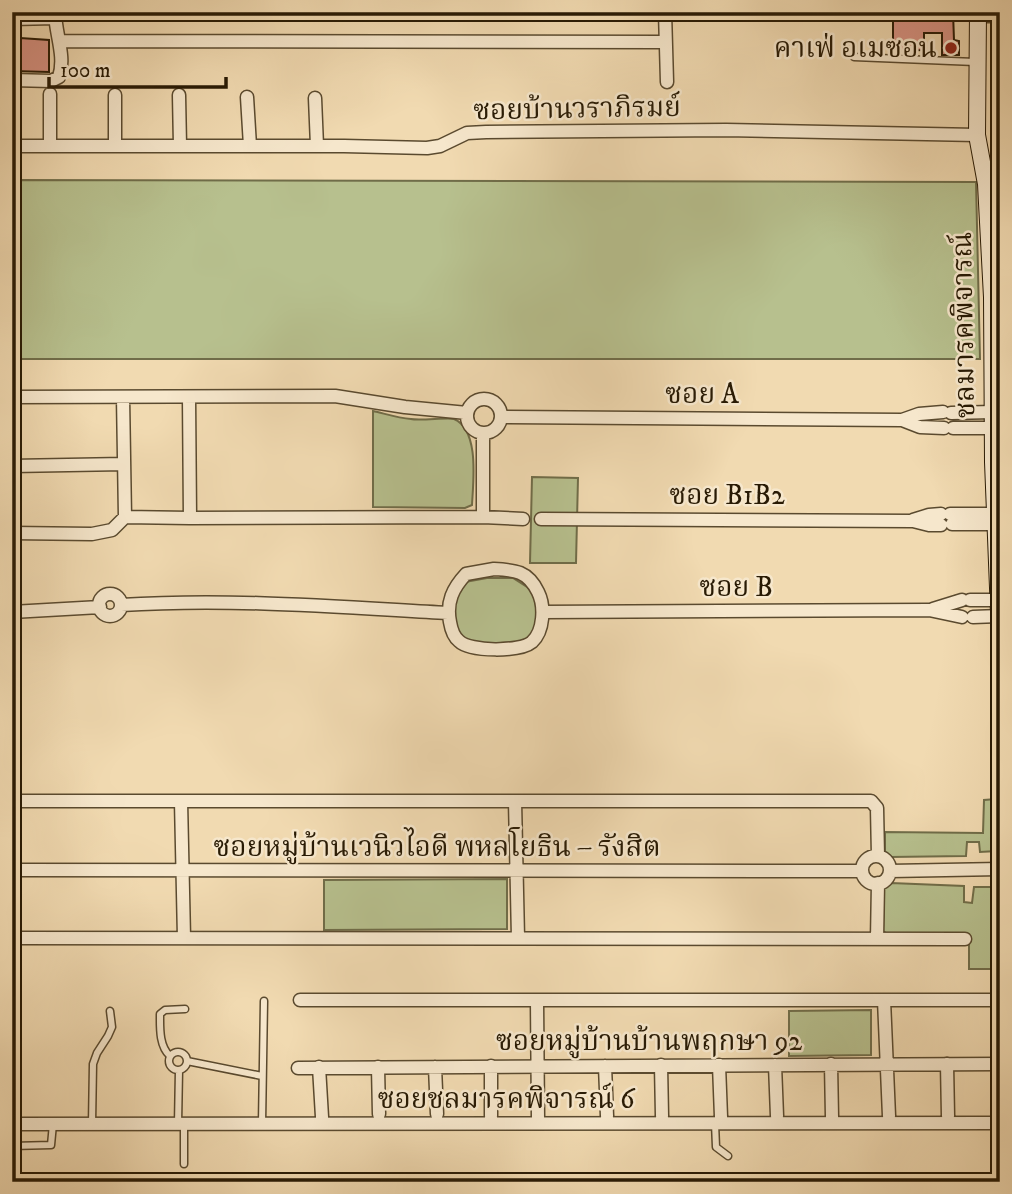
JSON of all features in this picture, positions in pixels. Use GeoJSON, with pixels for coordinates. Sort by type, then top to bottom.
{"type":"FeatureCollection","features":[{"type":"Feature","properties":{"kind":"street"},"geometry":{"type":"LineString","coordinates":[[664,12],[667,82]]}},
{"type":"Feature","properties":{"kind":"street"},"geometry":{"type":"LineString","coordinates":[[978,14],[1000,16]]}},
{"type":"Feature","properties":{"kind":"street","name":"ชลมารคพิจารณ์"},"geometry":{"type":"LineString","coordinates":[[978,14],[977,135],[993,184],[996,297],[995,519],[1000,638]]}},
{"type":"Feature","properties":{"kind":"street"},"geometry":{"type":"LineString","coordinates":[[12,19],[55,15],[60,41],[61,72],[54,80],[12,80]]}},
{"type":"Feature","properties":{"kind":"street"},"geometry":{"type":"LineString","coordinates":[[60,41],[666,42]]}},
{"type":"Feature","properties":{"kind":"street"},"geometry":{"type":"LineString","coordinates":[[50,94],[50,146]]}},
{"type":"Feature","properties":{"kind":"street"},"geometry":{"type":"LineString","coordinates":[[115,95],[115,146]]}},
{"type":"Feature","properties":{"kind":"street"},"geometry":{"type":"LineString","coordinates":[[179,95],[180,146]]}},
{"type":"Feature","properties":{"kind":"street"},"geometry":{"type":"LineString","coordinates":[[247,97],[250,146]]}},
{"type":"Feature","properties":{"kind":"street"},"geometry":{"type":"LineString","coordinates":[[315,98],[317,146]]}},
{"type":"Feature","properties":{"kind":"street","name":"ซอยบ้านวราภิรมย์"},"geometry":{"type":"LineString","coordinates":[[12,146],[427,148],[440,146],[467,133],[486,132],[726,130],[977,135]]}},
{"type":"Feature","properties":{"kind":"street"},"geometry":{"type":"LineString","coordinates":[[12,397],[335,396],[467,413]]}},
{"type":"Feature","properties":{"kind":"street"},"geometry":{"type":"LineString","coordinates":[[123,397],[125,517]]}},
{"type":"Feature","properties":{"kind":"street"},"geometry":{"type":"LineString","coordinates":[[189,397],[190,518]]}},
{"type":"Feature","properties":{"kind":"street"},"geometry":{"type":"LineString","coordinates":[[483,399],[494,402],[502,417],[498,427],[483,433],[477,432],[469,424],[467,413],[473,403],[483,399]]}},
{"type":"Feature","properties":{"kind":"street","name":"ซอย A"},"geometry":{"type":"LineString","coordinates":[[502,417],[902,420],[919,414],[947,412],[994,429]]}},
{"type":"Feature","properties":{"kind":"street","name":"ซอย A"},"geometry":{"type":"LineString","coordinates":[[902,420],[920,427],[994,429]]}},
{"type":"Feature","properties":{"kind":"street"},"geometry":{"type":"LineString","coordinates":[[483,433],[483,517]]}},
{"type":"Feature","properties":{"kind":"street"},"geometry":{"type":"LineString","coordinates":[[12,466],[124,464]]}},
{"type":"Feature","properties":{"kind":"street"},"geometry":{"type":"LineString","coordinates":[[12,533],[92,534],[112,530],[125,517],[523,519]]}},
{"type":"Feature","properties":{"kind":"street","name":"ซอย B1B2"},"geometry":{"type":"LineString","coordinates":[[541,519],[913,520],[929,524],[946,519],[995,519]]}},
{"type":"Feature","properties":{"kind":"street"},"geometry":{"type":"LineString","coordinates":[[494,569],[524,573],[541,598],[543,612],[540,628],[531,642],[519,648],[501,649],[470,647],[459,642],[451,628],[448,612],[450,598],[466,574],[494,569]]}},
{"type":"Feature","properties":{"kind":"street","name":"ซอย B"},"geometry":{"type":"LineString","coordinates":[[929,610],[966,600],[998,600]]}},
{"type":"Feature","properties":{"kind":"street"},"geometry":{"type":"LineString","coordinates":[[12,612],[100,607],[103,613],[110,615],[116,614],[121,605],[200,602],[448,612]]}},
{"type":"Feature","properties":{"kind":"street","name":"ซอย B"},"geometry":{"type":"LineString","coordinates":[[543,612],[929,610],[967,617],[999,616]]}},
{"type":"Feature","properties":{"kind":"street"},"geometry":{"type":"LineString","coordinates":[[12,801],[871,801],[877,808],[878,856]]}},
{"type":"Feature","properties":{"kind":"street"},"geometry":{"type":"LineString","coordinates":[[181,801],[184,938]]}},
{"type":"Feature","properties":{"kind":"street"},"geometry":{"type":"LineString","coordinates":[[515,801],[518,938]]}},
{"type":"Feature","properties":{"kind":"street"},"geometry":{"type":"LineString","coordinates":[[878,856],[888,862],[890,871],[886,879],[874,883],[866,879],[862,871],[867,859],[878,856]]}},
{"type":"Feature","properties":{"kind":"street"},"geometry":{"type":"LineString","coordinates":[[890,871],[1000,869]]}},
{"type":"Feature","properties":{"kind":"street","name":"ซอยหมู่บ้านเวนิวไอดี พหลโยธิน – รังสิต"},"geometry":{"type":"LineString","coordinates":[[12,870],[862,871]]}},
{"type":"Feature","properties":{"kind":"street"},"geometry":{"type":"LineString","coordinates":[[877,939],[878,883]]}},
{"type":"Feature","properties":{"kind":"street"},"geometry":{"type":"LineString","coordinates":[[12,938],[965,939]]}},
{"type":"Feature","properties":{"kind":"street","name":"ซอยหมู่บ้านบ้านพฤกษา 92"},"geometry":{"type":"LineString","coordinates":[[300,1000],[1000,1000]]}},
{"type":"Feature","properties":{"kind":"street"},"geometry":{"type":"LineString","coordinates":[[537,1000],[538,1119]]}},
{"type":"Feature","properties":{"kind":"street"},"geometry":{"type":"LineString","coordinates":[[884,1000],[889,1116]]}},
{"type":"Feature","properties":{"kind":"street"},"geometry":{"type":"LineString","coordinates":[[831,1064],[832,1117]]}},
{"type":"Feature","properties":{"kind":"street"},"geometry":{"type":"LineString","coordinates":[[947,1064],[948,1116]]}},
{"type":"Feature","properties":{"kind":"street","name":"ซอยหมู่บ้านบ้านพฤกษา 92"},"geometry":{"type":"LineString","coordinates":[[298,1068],[1000,1064]]}},
{"type":"Feature","properties":{"kind":"street"},"geometry":{"type":"LineString","coordinates":[[660,1065],[662,1116]]}},
{"type":"Feature","properties":{"kind":"street"},"geometry":{"type":"LineString","coordinates":[[718,1120],[719,1065]]}},
{"type":"Feature","properties":{"kind":"street"},"geometry":{"type":"LineString","coordinates":[[775,1065],[777,1116]]}},
{"type":"Feature","properties":{"kind":"street"},"geometry":{"type":"LineString","coordinates":[[491,1066],[491,1116]]}},
{"type":"Feature","properties":{"kind":"street"},"geometry":{"type":"LineString","coordinates":[[605,1066],[607,1116]]}},
{"type":"Feature","properties":{"kind":"street"},"geometry":{"type":"LineString","coordinates":[[377,1067],[379,1114]]}},
{"type":"Feature","properties":{"kind":"street"},"geometry":{"type":"LineString","coordinates":[[436,1067],[436,1114]]}},
{"type":"Feature","properties":{"kind":"street"},"geometry":{"type":"LineString","coordinates":[[319,1068],[322,1117]]}},
{"type":"Feature","properties":{"kind":"street","name":"ซอยชลมารคพิจารณ์ 6"},"geometry":{"type":"LineString","coordinates":[[12,1124],[718,1120],[1000,1123]]}},
{"type":"Feature","properties":{"kind":"lane"},"geometry":{"type":"LineString","coordinates":[[854,57],[977,62]]}},
{"type":"Feature","properties":{"kind":"lane"},"geometry":{"type":"LineString","coordinates":[[262,1124],[264,1002]]}},
{"type":"Feature","properties":{"kind":"lane"},"geometry":{"type":"LineString","coordinates":[[170,1056],[163,1049],[160,1014],[165,1010],[185,1009]]}},
{"type":"Feature","properties":{"kind":"lane"},"geometry":{"type":"LineString","coordinates":[[92,1124],[93,1064],[112,1027],[110,1011]]}},
{"type":"Feature","properties":{"kind":"lane"},"geometry":{"type":"LineString","coordinates":[[173,1052],[181,1052],[187,1061],[186,1066],[175,1070],[169,1064],[170,1056],[173,1052]]}},
{"type":"Feature","properties":{"kind":"lane"},"geometry":{"type":"LineString","coordinates":[[187,1061],[262,1076]]}},
{"type":"Feature","properties":{"kind":"lane"},"geometry":{"type":"LineString","coordinates":[[179,1070],[184,1164]]}},
{"type":"Feature","properties":{"kind":"lane"},"geometry":{"type":"LineString","coordinates":[[718,1120],[716,1147],[728,1156]]}},
{"type":"Feature","properties":{"kind":"lane"},"geometry":{"type":"LineString","coordinates":[[12,1146],[51,1144],[53,1124]]}},
{"type":"Feature","properties":{"kind":"green space"},"geometry":{"type":"Polygon","coordinates":[[[12,180],[976,182],[980,359],[12,359],[12,180]]]}},
{"type":"Feature","properties":{"kind":"green space"},"geometry":{"type":"Polygon","coordinates":[[[373,411],[415,419],[454,419],[462,425],[468,434],[473,458],[472,505],[465,508],[373,507],[373,411]]]}},
{"type":"Feature","properties":{"kind":"green space"},"geometry":{"type":"Polygon","coordinates":[[[532,477],[578,478],[576,563],[530,563],[532,477]]]}},
{"type":"Feature","properties":{"kind":"green space"},"geometry":{"type":"Polygon","coordinates":[[[487,578],[513,578],[534,594],[539,622],[529,641],[487,644],[466,641],[453,625],[454,594],[465,582],[487,578]]]}},
{"type":"Feature","properties":{"kind":"green space"},"geometry":{"type":"Polygon","coordinates":[[[996,799],[997,851],[980,852],[979,842],[967,842],[966,856],[890,857],[885,853],[885,832],[983,833],[984,800],[996,799]]]}},
{"type":"Feature","properties":{"kind":"green space"},"geometry":{"type":"Polygon","coordinates":[[[507,879],[507,929],[324,930],[324,880],[507,879]]]}},
{"type":"Feature","properties":{"kind":"green space"},"geometry":{"type":"Polygon","coordinates":[[[891,883],[964,886],[964,902],[972,903],[974,887],[998,887],[1000,969],[969,969],[969,934],[889,935],[883,931],[884,886],[891,883]]]}},
{"type":"Feature","properties":{"kind":"green space"},"geometry":{"type":"Polygon","coordinates":[[[871,1010],[871,1055],[789,1056],[789,1011],[871,1010]]]}},
{"type":"Feature","properties":{"kind":"building"},"geometry":{"type":"Polygon","coordinates":[[[953,12],[954,40],[959,41],[959,55],[942,55],[942,33],[924,33],[924,50],[893,51],[893,13],[953,12]]]}},
{"type":"Feature","properties":{"kind":"building"},"geometry":{"type":"Polygon","coordinates":[[[12,40],[49,40],[49,72],[12,71],[12,40]]]}},
{"type":"Feature","properties":{"kind":"place","name":"คาเฟ่ อเมซอน"},"geometry":{"type":"Point","coordinates":[951,48]}}]}
